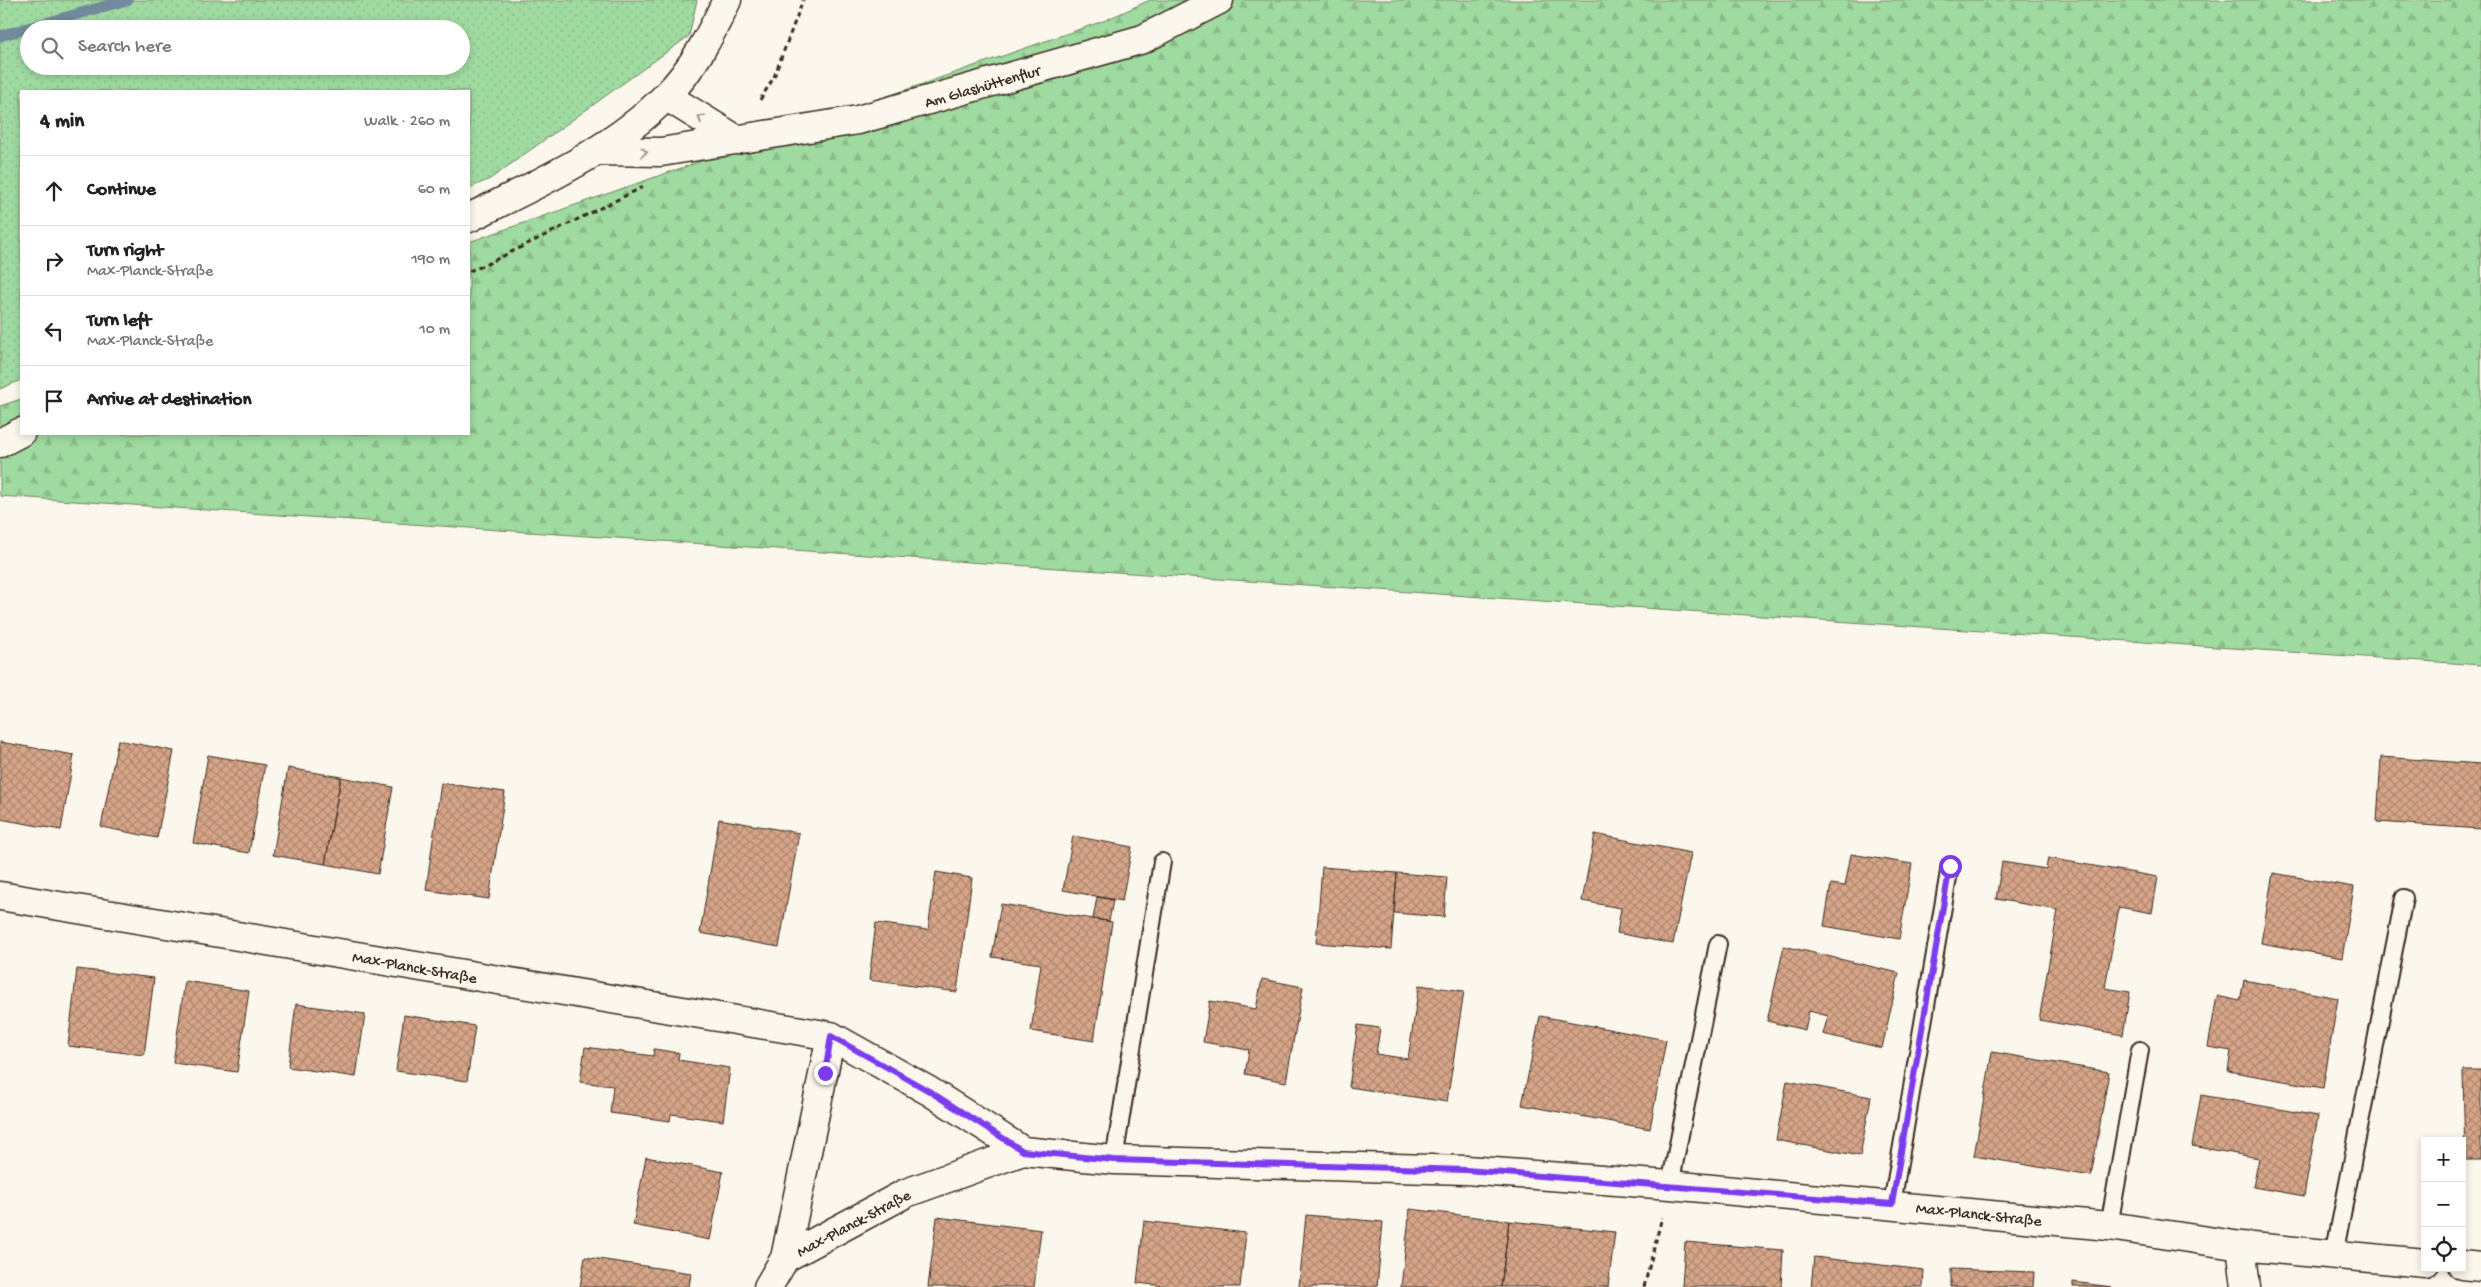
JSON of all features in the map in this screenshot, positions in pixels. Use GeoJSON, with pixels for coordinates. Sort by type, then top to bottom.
{"type":"FeatureCollection","features":[{"type":"Feature","properties":{"kind":"street"},"geometry":{"type":"LineString","coordinates":[[470,217],[596,151],[638,120],[666,96],[692,64],[712,31],[726,0]]}},
{"type":"Feature","properties":{"kind":"street","name":"Am Glashüttenflur"},"geometry":{"type":"LineString","coordinates":[[596,151],[661,152],[858,120],[1143,40],[1218,0]]}},
{"type":"Feature","properties":{"kind":"street"},"geometry":{"type":"LineString","coordinates":[[666,96],[737,140]]}},
{"type":"Feature","properties":{"kind":"street"},"geometry":{"type":"LineString","coordinates":[[0,444],[20,433]]}},
{"type":"Feature","properties":{"kind":"street","name":"Max-Planck-Straße"},"geometry":{"type":"LineString","coordinates":[[0,896],[831,1036],[929,1091],[1023,1151]]}},
{"type":"Feature","properties":{"kind":"street","name":"Max-Planck-Straße"},"geometry":{"type":"LineString","coordinates":[[785,1258],[831,1036]]}},
{"type":"Feature","properties":{"kind":"street","name":"Max-Planck-Straße"},"geometry":{"type":"LineString","coordinates":[[785,1258],[906,1193],[1023,1151],[1114,1160],[1466,1170],[1670,1185],[1892,1204],[2109,1226],[2241,1246],[2421,1262]]}},
{"type":"Feature","properties":{"kind":"street"},"geometry":{"type":"LineString","coordinates":[[2241,1246],[2246,1287]]}},
{"type":"Feature","properties":{"kind":"street"},"geometry":{"type":"LineString","coordinates":[[768,1287],[785,1258]]}},
{"type":"Feature","properties":{"kind":"street"},"geometry":{"type":"LineString","coordinates":[[2466,1266],[2481,1267]]}},
{"type":"Feature","properties":{"kind":"lane"},"geometry":{"type":"LineString","coordinates":[[1114,1160],[1162,862]]}},
{"type":"Feature","properties":{"kind":"lane"},"geometry":{"type":"LineString","coordinates":[[1892,1204],[1950,866]]}},
{"type":"Feature","properties":{"kind":"lane"},"geometry":{"type":"LineString","coordinates":[[2334,1255],[2404,898]]}},
{"type":"Feature","properties":{"kind":"lane"},"geometry":{"type":"LineString","coordinates":[[1670,1185],[1718,944]]}},
{"type":"Feature","properties":{"kind":"lane"},"geometry":{"type":"LineString","coordinates":[[2109,1226],[2140,1050]]}},
{"type":"Feature","properties":{"kind":"path"},"geometry":{"type":"LineString","coordinates":[[737,140],[774,77],[803,0]]}},
{"type":"Feature","properties":{"kind":"path"},"geometry":{"type":"LineString","coordinates":[[470,271],[485,266],[650,183]]}},
{"type":"Feature","properties":{"kind":"path"},"geometry":{"type":"LineString","coordinates":[[1644,1287],[1670,1185]]}},
{"type":"Feature","properties":{"kind":"green space"},"geometry":{"type":"Polygon","coordinates":[[[0,0],[697,0],[689,36],[490,179],[470,188],[470,90],[20,90],[20,380],[0,389],[0,0]]]}},
{"type":"Feature","properties":{"kind":"green space"},"geometry":{"type":"Polygon","coordinates":[[[1150,0],[2481,0],[2481,665],[0,496],[0,406],[20,399],[20,435],[470,435],[470,242],[1106,20],[1150,0]]]}},
{"type":"Feature","properties":{"kind":"building"},"geometry":{"type":"Polygon","coordinates":[[[118,740],[174,751],[157,838],[101,827],[118,740]]]}},
{"type":"Feature","properties":{"kind":"building"},"geometry":{"type":"Polygon","coordinates":[[[0,742],[74,755],[61,830],[0,819],[0,742]]]}},
{"type":"Feature","properties":{"kind":"building"},"geometry":{"type":"Polygon","coordinates":[[[208,755],[265,765],[249,853],[193,843],[208,755]]]}},
{"type":"Feature","properties":{"kind":"building"},"geometry":{"type":"Polygon","coordinates":[[[2381,757],[2481,764],[2481,829],[2377,822],[2381,757]]]}},
{"type":"Feature","properties":{"kind":"building"},"geometry":{"type":"Polygon","coordinates":[[[288,768],[341,777],[325,864],[273,855],[288,768]]]}},
{"type":"Feature","properties":{"kind":"building"},"geometry":{"type":"Polygon","coordinates":[[[341,777],[393,787],[378,874],[325,864],[341,777]]]}},
{"type":"Feature","properties":{"kind":"building"},"geometry":{"type":"Polygon","coordinates":[[[441,783],[505,792],[489,899],[426,890],[441,783]]]}},
{"type":"Feature","properties":{"kind":"building"},"geometry":{"type":"Polygon","coordinates":[[[719,819],[799,833],[779,947],[700,933],[719,819]]]}},
{"type":"Feature","properties":{"kind":"building"},"geometry":{"type":"Polygon","coordinates":[[[1595,834],[1691,853],[1673,944],[1617,933],[1621,908],[1582,901],[1595,834]]]}},
{"type":"Feature","properties":{"kind":"building"},"geometry":{"type":"Polygon","coordinates":[[[1073,836],[1132,847],[1122,901],[1063,890],[1073,836]]]}},
{"type":"Feature","properties":{"kind":"building"},"geometry":{"type":"Polygon","coordinates":[[[1851,854],[1912,864],[1899,939],[1824,926],[1831,884],[1845,886],[1851,854]]]}},
{"type":"Feature","properties":{"kind":"building"},"geometry":{"type":"Polygon","coordinates":[[[2048,858],[2158,877],[2152,913],[2119,907],[2105,988],[2130,992],[2123,1035],[2039,1020],[2058,910],[1996,899],[2002,862],[2046,869],[2048,858]]]}},
{"type":"Feature","properties":{"kind":"building"},"geometry":{"type":"Polygon","coordinates":[[[1322,867],[1397,873],[1391,949],[1316,943],[1322,867]]]}},
{"type":"Feature","properties":{"kind":"building"},"geometry":{"type":"Polygon","coordinates":[[[936,872],[972,878],[957,992],[869,980],[876,923],[928,930],[936,872]]]}},
{"type":"Feature","properties":{"kind":"building"},"geometry":{"type":"Polygon","coordinates":[[[1397,873],[1447,877],[1444,917],[1394,913],[1397,873]]]}},
{"type":"Feature","properties":{"kind":"building"},"geometry":{"type":"Polygon","coordinates":[[[2273,873],[2354,887],[2342,958],[2261,943],[2273,873]]]}},
{"type":"Feature","properties":{"kind":"building"},"geometry":{"type":"Polygon","coordinates":[[[1097,897],[1113,900],[1109,921],[1093,919],[1097,897]]]}},
{"type":"Feature","properties":{"kind":"building"},"geometry":{"type":"Polygon","coordinates":[[[1001,904],[1112,922],[1094,1041],[1031,1031],[1041,964],[992,957],[1001,904]]]}},
{"type":"Feature","properties":{"kind":"building"},"geometry":{"type":"Polygon","coordinates":[[[1784,946],[1899,973],[1882,1048],[1823,1034],[1828,1016],[1809,1011],[1805,1030],[1767,1021],[1784,946]]]}},
{"type":"Feature","properties":{"kind":"building"},"geometry":{"type":"Polygon","coordinates":[[[77,969],[154,978],[144,1055],[68,1046],[77,969]]]}},
{"type":"Feature","properties":{"kind":"building"},"geometry":{"type":"Polygon","coordinates":[[[1262,979],[1303,987],[1286,1082],[1245,1074],[1249,1050],[1203,1042],[1210,1001],[1256,1009],[1262,979]]]}},
{"type":"Feature","properties":{"kind":"building"},"geometry":{"type":"Polygon","coordinates":[[[2244,980],[2338,998],[2323,1088],[2228,1071],[2231,1051],[2208,1047],[2217,996],[2240,1001],[2244,980]]]}},
{"type":"Feature","properties":{"kind":"building"},"geometry":{"type":"Polygon","coordinates":[[[185,981],[249,991],[237,1072],[173,1063],[185,981]]]}},
{"type":"Feature","properties":{"kind":"building"},"geometry":{"type":"Polygon","coordinates":[[[1419,985],[1464,991],[1447,1102],[1349,1087],[1358,1025],[1380,1028],[1376,1054],[1408,1059],[1419,985]]]}},
{"type":"Feature","properties":{"kind":"building"},"geometry":{"type":"Polygon","coordinates":[[[296,1004],[365,1014],[356,1077],[288,1067],[296,1004]]]}},
{"type":"Feature","properties":{"kind":"building"},"geometry":{"type":"Polygon","coordinates":[[[404,1015],[475,1026],[467,1081],[396,1071],[404,1015]]]}},
{"type":"Feature","properties":{"kind":"building"},"geometry":{"type":"Polygon","coordinates":[[[1540,1016],[1666,1040],[1650,1129],[1522,1105],[1540,1016]]]}},
{"type":"Feature","properties":{"kind":"building"},"geometry":{"type":"Polygon","coordinates":[[[585,1047],[653,1056],[654,1049],[679,1053],[678,1060],[730,1068],[723,1121],[671,1114],[670,1121],[610,1113],[613,1086],[580,1082],[585,1047]]]}},
{"type":"Feature","properties":{"kind":"building"},"geometry":{"type":"Polygon","coordinates":[[[1992,1052],[2109,1072],[2091,1176],[1974,1156],[1992,1052]]]}},
{"type":"Feature","properties":{"kind":"building"},"geometry":{"type":"Polygon","coordinates":[[[2463,1070],[2481,1070],[2481,1160],[2466,1160],[2466,1137],[2464,1137],[2463,1070]]]}},
{"type":"Feature","properties":{"kind":"building"},"geometry":{"type":"Polygon","coordinates":[[[1787,1081],[1871,1097],[1860,1156],[1776,1140],[1787,1081]]]}},
{"type":"Feature","properties":{"kind":"building"},"geometry":{"type":"Polygon","coordinates":[[[2201,1095],[2318,1116],[2304,1196],[2253,1187],[2259,1158],[2192,1146],[2201,1095]]]}},
{"type":"Feature","properties":{"kind":"building"},"geometry":{"type":"Polygon","coordinates":[[[646,1157],[723,1172],[710,1240],[633,1225],[646,1157]]]}},
{"type":"Feature","properties":{"kind":"building"},"geometry":{"type":"Polygon","coordinates":[[[1410,1209],[1509,1221],[1501,1287],[1401,1287],[1410,1209]]]}},
{"type":"Feature","properties":{"kind":"building"},"geometry":{"type":"Polygon","coordinates":[[[1306,1215],[1383,1222],[1377,1287],[1299,1287],[1306,1215]]]}},
{"type":"Feature","properties":{"kind":"building"},"geometry":{"type":"Polygon","coordinates":[[[937,1217],[1041,1230],[1034,1287],[928,1287],[937,1217]]]}},
{"type":"Feature","properties":{"kind":"building"},"geometry":{"type":"Polygon","coordinates":[[[1144,1221],[1246,1233],[1240,1287],[1173,1287],[1137,1283],[1144,1221]]]}},
{"type":"Feature","properties":{"kind":"building"},"geometry":{"type":"Polygon","coordinates":[[[1509,1221],[1615,1232],[1608,1287],[1501,1287],[1509,1221]]]}},
{"type":"Feature","properties":{"kind":"building"},"geometry":{"type":"Polygon","coordinates":[[[1685,1242],[1783,1250],[1781,1287],[1682,1287],[1685,1242]]]}},
{"type":"Feature","properties":{"kind":"building"},"geometry":{"type":"Polygon","coordinates":[[[585,1257],[691,1273],[689,1287],[580,1287],[585,1257]]]}},
{"type":"Feature","properties":{"kind":"building"},"geometry":{"type":"Polygon","coordinates":[[[1814,1257],[1924,1270],[1923,1287],[1811,1287],[1814,1257]]]}},
{"type":"Feature","properties":{"kind":"building"},"geometry":{"type":"Polygon","coordinates":[[[1951,1269],[2034,1272],[2033,1287],[1951,1287],[1951,1269]]]}},
{"type":"Feature","properties":{"kind":"building"},"geometry":{"type":"Polygon","coordinates":[[[2073,1282],[2112,1287],[2073,1287],[2073,1282]]]}},
{"type":"Feature","properties":{"kind":"waterway"},"geometry":{"type":"LineString","coordinates":[[56,20],[127,0]]}},
{"type":"Feature","properties":{"kind":"waterway"},"geometry":{"type":"LineString","coordinates":[[0,36],[20,30]]}},
{"type":"Feature","properties":{"kind":"route"},"geometry":{"type":"LineString","coordinates":[[825,1073],[831,1036],[929,1091],[1023,1151],[1114,1160],[1466,1170],[1892,1204],[1950,866]]}}]}
